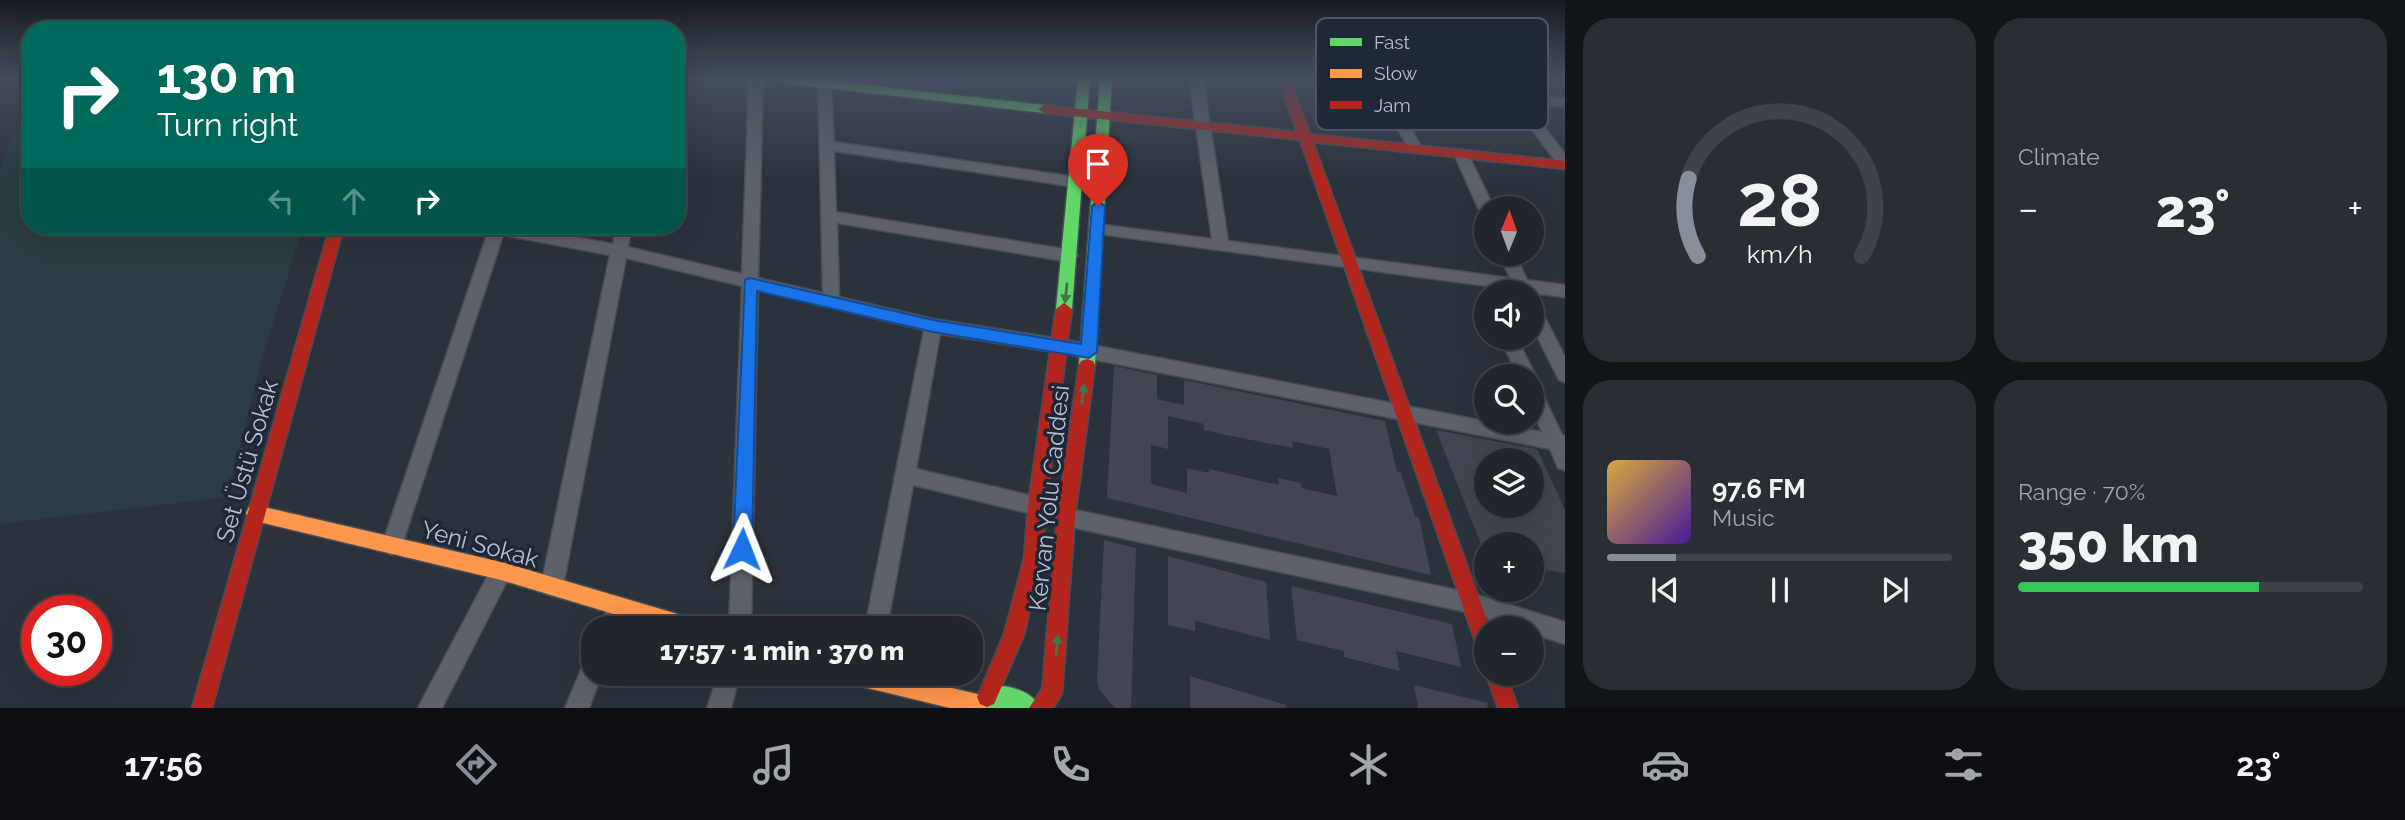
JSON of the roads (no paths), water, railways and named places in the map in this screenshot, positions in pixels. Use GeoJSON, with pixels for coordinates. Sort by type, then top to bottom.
{"type":"FeatureCollection","features":[{"type":"Feature","properties":{"kind":"street"},"geometry":{"type":"LineString","coordinates":[[740,616],[754,112]]}},
{"type":"Feature","properties":{"kind":"street"},"geometry":{"type":"LineString","coordinates":[[825,112],[831,302]]}},
{"type":"Feature","properties":{"kind":"street"},"geometry":{"type":"LineString","coordinates":[[1074,112],[1565,165]]}},
{"type":"Feature","properties":{"kind":"street"},"geometry":{"type":"LineString","coordinates":[[1201,112],[1221,245]]}},
{"type":"Feature","properties":{"kind":"street"},"geometry":{"type":"LineString","coordinates":[[1296,112],[1346,261],[1405,415],[1476,616]]}},
{"type":"Feature","properties":{"kind":"street","name":"Kervan Yolu Caddesi"},"geometry":{"type":"LineString","coordinates":[[979,703],[1014,635],[1033,558],[1037,506],[1061,346],[1082,113]]}},
{"type":"Feature","properties":{"kind":"street","name":"Kervan Yolu Caddesi"},"geometry":{"type":"LineString","coordinates":[[1039,708],[1052,694],[1066,517],[1089,352],[1104,115]]}},
{"type":"Feature","properties":{"kind":"street"},"geometry":{"type":"LineString","coordinates":[[1405,130],[1415,148]]}},
{"type":"Feature","properties":{"kind":"street"},"geometry":{"type":"LineString","coordinates":[[1540,130],[1565,165]]}},
{"type":"Feature","properties":{"kind":"street"},"geometry":{"type":"LineString","coordinates":[[826,145],[1076,182]]}},
{"type":"Feature","properties":{"kind":"street"},"geometry":{"type":"LineString","coordinates":[[1461,154],[1480,196]]}},
{"type":"Feature","properties":{"kind":"street"},"geometry":{"type":"LineString","coordinates":[[829,216],[1070,256]]}},
{"type":"Feature","properties":{"kind":"street"},"geometry":{"type":"LineString","coordinates":[[1097,229],[1346,261],[1474,281]]}},
{"type":"Feature","properties":{"kind":"street","name":"Set Üstü Sokak"},"geometry":{"type":"LineString","coordinates":[[202,708],[334,235]]}},
{"type":"Feature","properties":{"kind":"street"},"geometry":{"type":"LineString","coordinates":[[393,545],[491,235]]}},
{"type":"Feature","properties":{"kind":"street"},"geometry":{"type":"LineString","coordinates":[[536,235],[619,251],[933,326],[1061,346],[1560,443]]}},
{"type":"Feature","properties":{"kind":"street"},"geometry":{"type":"LineString","coordinates":[[552,586],[622,235]]}},
{"type":"Feature","properties":{"kind":"street"},"geometry":{"type":"LineString","coordinates":[[1544,290],[1565,291]]}},
{"type":"Feature","properties":{"kind":"street"},"geometry":{"type":"LineString","coordinates":[[878,616],[933,326]]}},
{"type":"Feature","properties":{"kind":"street"},"geometry":{"type":"LineString","coordinates":[[1544,344],[1565,375]]}},
{"type":"Feature","properties":{"kind":"street"},"geometry":{"type":"LineString","coordinates":[[1544,412],[1560,443],[1565,462]]}},
{"type":"Feature","properties":{"kind":"street"},"geometry":{"type":"LineString","coordinates":[[907,475],[1037,506],[1066,517],[1471,603],[1565,633]]}},
{"type":"Feature","properties":{"kind":"street","name":"Yeni Sokak"},"geometry":{"type":"LineString","coordinates":[[255,513],[500,571],[650,616]]}},
{"type":"Feature","properties":{"kind":"street"},"geometry":{"type":"LineString","coordinates":[[430,708],[500,571]]}},
{"type":"Feature","properties":{"kind":"street"},"geometry":{"type":"LineString","coordinates":[[615,616],[619,607]]}},
{"type":"Feature","properties":{"kind":"street"},"geometry":{"type":"LineString","coordinates":[[577,708],[586,686]]}},
{"type":"Feature","properties":{"kind":"street"},"geometry":{"type":"LineString","coordinates":[[719,708],[725,686]]}},
{"type":"Feature","properties":{"kind":"street"},"geometry":{"type":"LineString","coordinates":[[882,686],[921,708]]}},
{"type":"Feature","properties":{"kind":"street"},"geometry":{"type":"LineString","coordinates":[[905,686],[979,703],[999,695],[1012,697],[1030,708]]}},
{"type":"Feature","properties":{"kind":"street"},"geometry":{"type":"LineString","coordinates":[[1500,686],[1508,708]]}}]}
